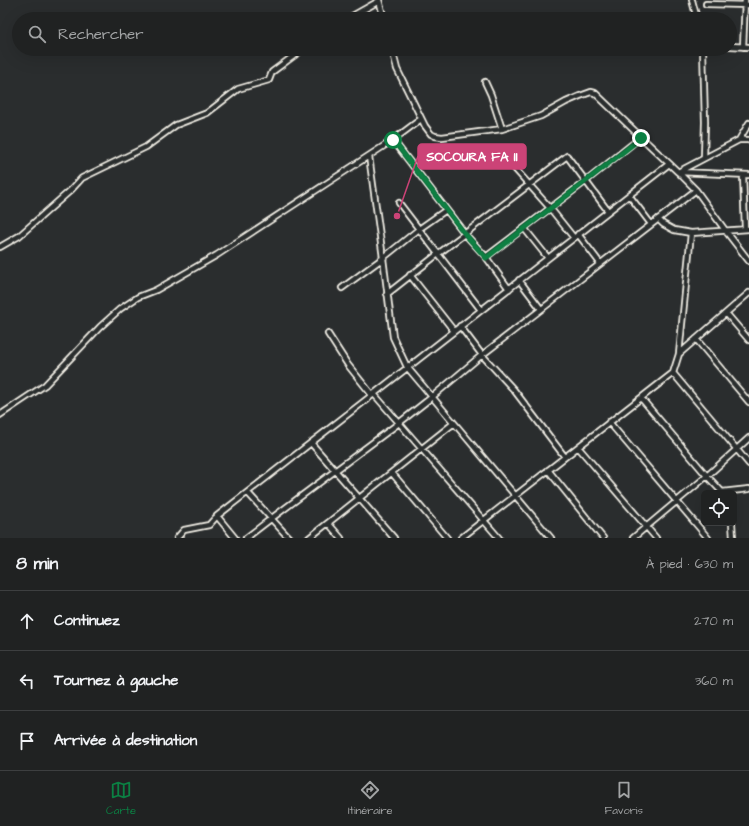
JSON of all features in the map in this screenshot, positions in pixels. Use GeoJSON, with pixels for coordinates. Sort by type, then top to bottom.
{"type":"FeatureCollection","features":[{"type":"Feature","properties":{"kind":"street"},"geometry":{"type":"LineString","coordinates":[[359,12],[379,0],[382,12]]}},
{"type":"Feature","properties":{"kind":"street"},"geometry":{"type":"LineString","coordinates":[[692,0],[695,12]]}},
{"type":"Feature","properties":{"kind":"street"},"geometry":{"type":"LineString","coordinates":[[706,4],[746,3],[743,47]]}},
{"type":"Feature","properties":{"kind":"street"},"geometry":{"type":"LineString","coordinates":[[737,47],[749,47]]}},
{"type":"Feature","properties":{"kind":"street"},"geometry":{"type":"LineString","coordinates":[[0,247],[19,236],[71,190],[82,178],[146,147],[176,125],[207,113],[238,88],[269,80],[272,72],[294,56]]}},
{"type":"Feature","properties":{"kind":"street"},"geometry":{"type":"LineString","coordinates":[[394,56],[397,69],[421,119],[431,134],[435,136],[442,137],[502,129],[541,116],[566,102],[591,92],[596,93],[696,190],[749,261]]}},
{"type":"Feature","properties":{"kind":"street"},"geometry":{"type":"LineString","coordinates":[[703,56],[706,122],[704,158]]}},
{"type":"Feature","properties":{"kind":"street"},"geometry":{"type":"LineString","coordinates":[[485,82],[491,95],[502,129]]}},
{"type":"Feature","properties":{"kind":"street"},"geometry":{"type":"LineString","coordinates":[[0,415],[45,385],[100,327],[138,297],[156,290],[217,255],[393,140],[421,119]]}},
{"type":"Feature","properties":{"kind":"street"},"geometry":{"type":"LineString","coordinates":[[739,140],[749,123]]}},
{"type":"Feature","properties":{"kind":"street"},"geometry":{"type":"LineString","coordinates":[[486,258],[641,138]]}},
{"type":"Feature","properties":{"kind":"street"},"geometry":{"type":"LineString","coordinates":[[393,140],[508,288]]}},
{"type":"Feature","properties":{"kind":"street"},"geometry":{"type":"LineString","coordinates":[[678,172],[739,140],[749,140]]}},
{"type":"Feature","properties":{"kind":"street"},"geometry":{"type":"LineString","coordinates":[[499,150],[600,263]]}},
{"type":"Feature","properties":{"kind":"street"},"geometry":{"type":"LineString","coordinates":[[369,156],[393,337],[407,367],[551,538]]}},
{"type":"Feature","properties":{"kind":"street"},"geometry":{"type":"LineString","coordinates":[[387,294],[567,156],[608,211]]}},
{"type":"Feature","properties":{"kind":"street"},"geometry":{"type":"LineString","coordinates":[[177,538],[184,530],[209,525],[217,516],[669,164]]}},
{"type":"Feature","properties":{"kind":"street"},"geometry":{"type":"LineString","coordinates":[[658,219],[663,224],[674,230],[692,233],[747,229],[746,175],[678,172]]}},
{"type":"Feature","properties":{"kind":"street"},"geometry":{"type":"LineString","coordinates":[[246,538],[399,424],[482,355],[696,190]]}},
{"type":"Feature","properties":{"kind":"street"},"geometry":{"type":"LineString","coordinates":[[629,195],[651,224]]}},
{"type":"Feature","properties":{"kind":"street"},"geometry":{"type":"LineString","coordinates":[[399,203],[481,310]]}},
{"type":"Feature","properties":{"kind":"street"},"geometry":{"type":"LineString","coordinates":[[342,288],[446,210]]}},
{"type":"Feature","properties":{"kind":"street"},"geometry":{"type":"LineString","coordinates":[[524,228],[548,258]]}},
{"type":"Feature","properties":{"kind":"street"},"geometry":{"type":"LineString","coordinates":[[461,538],[673,373],[679,354],[692,233]]}},
{"type":"Feature","properties":{"kind":"street"},"geometry":{"type":"LineString","coordinates":[[410,276],[454,331]]}},
{"type":"Feature","properties":{"kind":"street"},"geometry":{"type":"LineString","coordinates":[[519,280],[541,309]]}},
{"type":"Feature","properties":{"kind":"street"},"geometry":{"type":"LineString","coordinates":[[679,354],[749,293]]}},
{"type":"Feature","properties":{"kind":"street"},"geometry":{"type":"LineString","coordinates":[[726,313],[749,340]]}},
{"type":"Feature","properties":{"kind":"street"},"geometry":{"type":"LineString","coordinates":[[460,326],[482,355],[514,390],[565,457]]}},
{"type":"Feature","properties":{"kind":"street"},"geometry":{"type":"LineString","coordinates":[[328,334],[348,365],[499,538]]}},
{"type":"Feature","properties":{"kind":"street"},"geometry":{"type":"LineString","coordinates":[[696,339],[749,402]]}},
{"type":"Feature","properties":{"kind":"street"},"geometry":{"type":"LineString","coordinates":[[673,373],[749,464]]}},
{"type":"Feature","properties":{"kind":"street"},"geometry":{"type":"LineString","coordinates":[[641,398],[720,490]]}},
{"type":"Feature","properties":{"kind":"street"},"geometry":{"type":"LineString","coordinates":[[609,422],[708,538]]}},
{"type":"Feature","properties":{"kind":"street"},"geometry":{"type":"LineString","coordinates":[[309,538],[454,423]]}},
{"type":"Feature","properties":{"kind":"street"},"geometry":{"type":"LineString","coordinates":[[633,538],[707,476],[749,438]]}},
{"type":"Feature","properties":{"kind":"street"},"geometry":{"type":"LineString","coordinates":[[311,443],[394,538]]}},
{"type":"Feature","properties":{"kind":"street"},"geometry":{"type":"LineString","coordinates":[[578,447],[656,538]]}},
{"type":"Feature","properties":{"kind":"street"},"geometry":{"type":"LineString","coordinates":[[548,470],[602,538]]}},
{"type":"Feature","properties":{"kind":"street"},"geometry":{"type":"LineString","coordinates":[[392,473],[447,538]]}},
{"type":"Feature","properties":{"kind":"street"},"geometry":{"type":"LineString","coordinates":[[737,491],[749,489]]}},
{"type":"Feature","properties":{"kind":"street"},"geometry":{"type":"LineString","coordinates":[[248,493],[289,538]]}},
{"type":"Feature","properties":{"kind":"street"},"geometry":{"type":"LineString","coordinates":[[217,516],[235,538]]}},
{"type":"Feature","properties":{"kind":"street"},"geometry":{"type":"LineString","coordinates":[[328,523],[341,538]]}},
{"type":"Feature","properties":{"kind":"street"},"geometry":{"type":"LineString","coordinates":[[732,526],[733,538]]}},
{"type":"Feature","properties":{"kind":"place","name":"SOCOURA FA II"},"geometry":{"type":"Point","coordinates":[397,216]}},
{"type":"Feature","properties":{"kind":"route"},"geometry":{"type":"LineString","coordinates":[[393,140],[465,234],[486,258],[641,138]]}}]}
